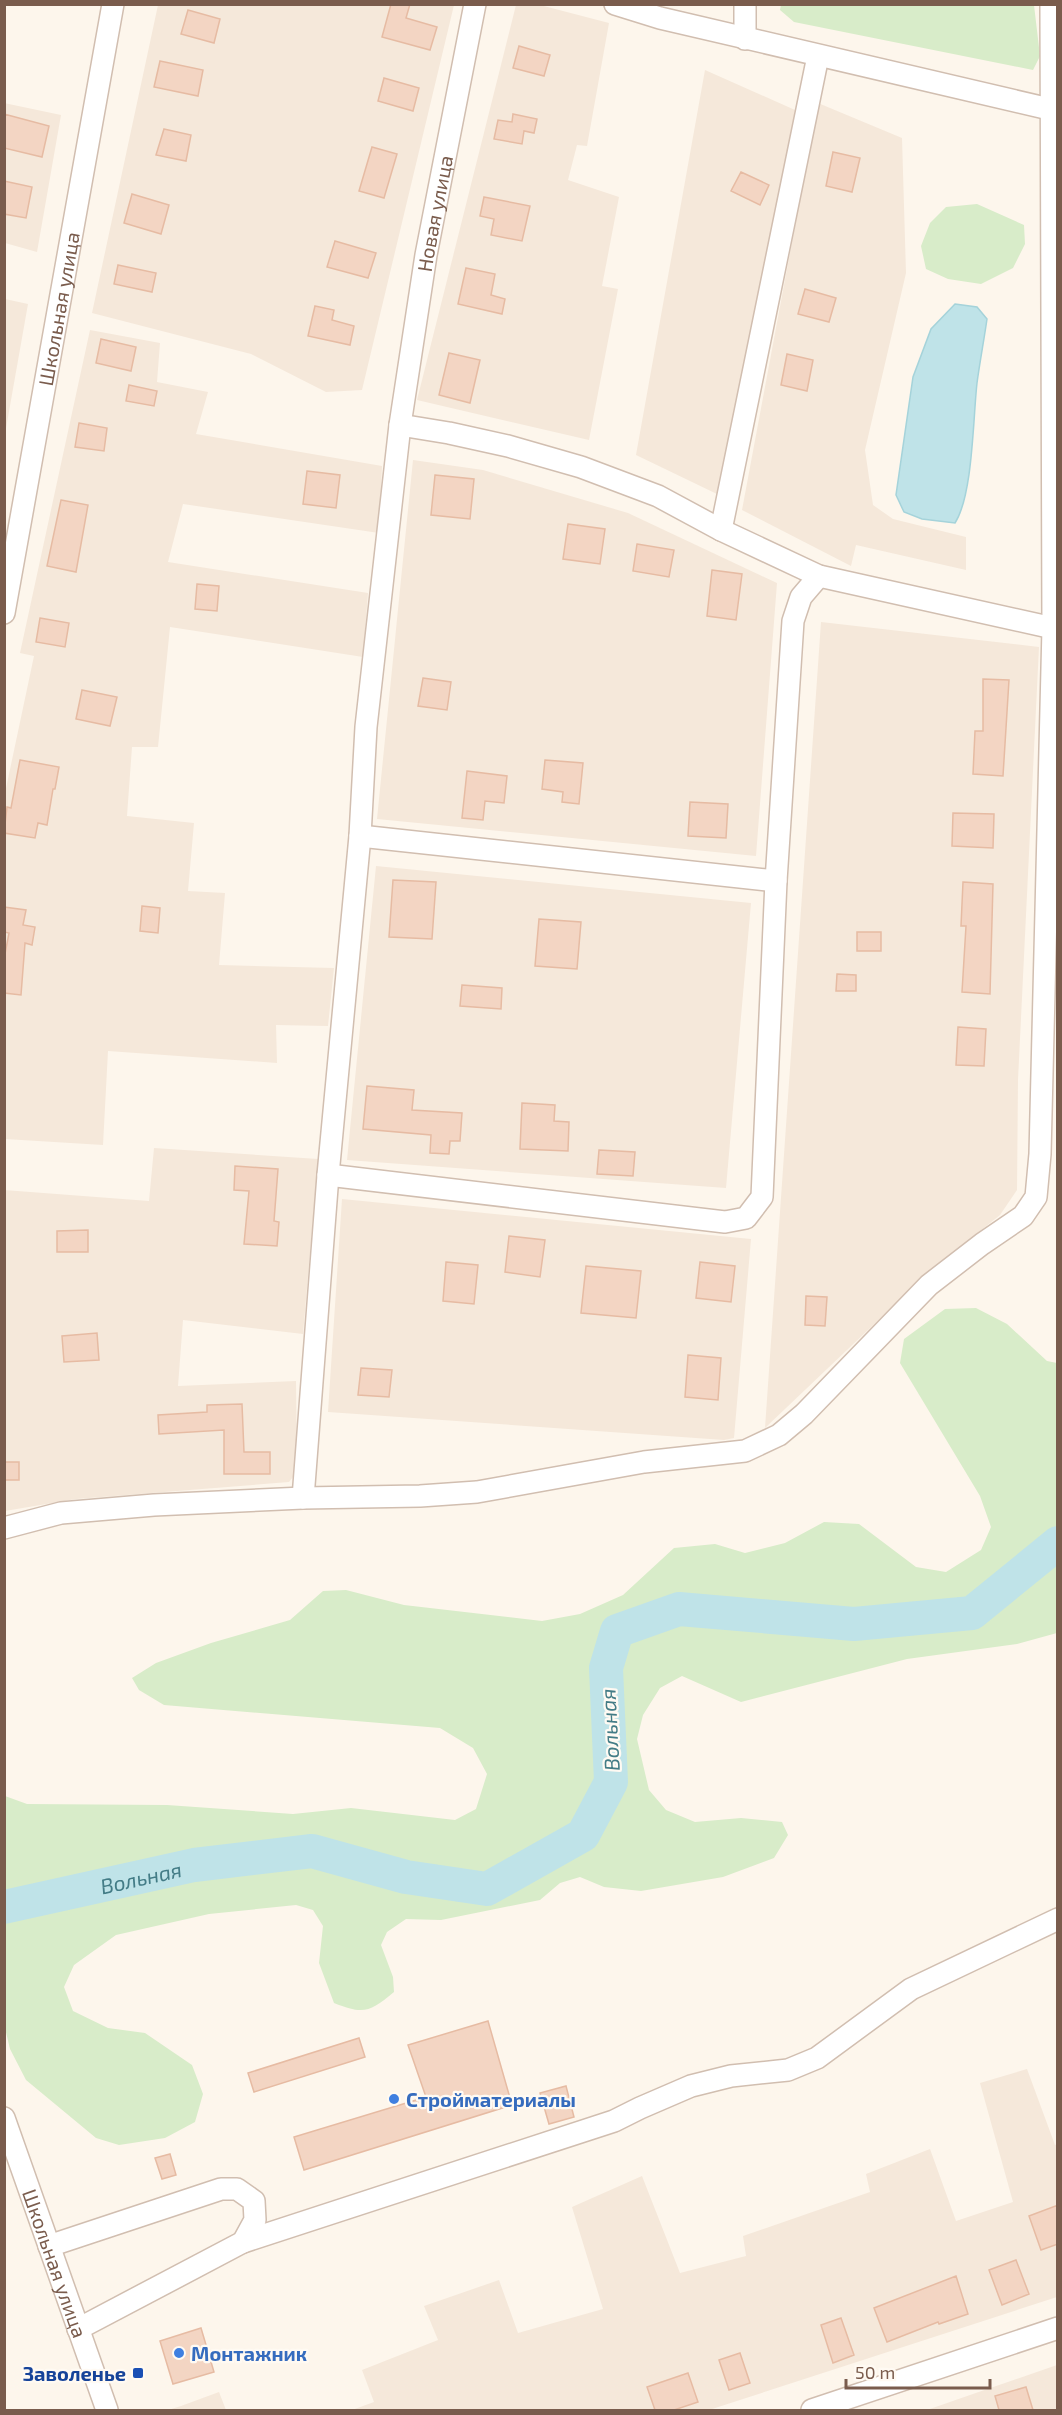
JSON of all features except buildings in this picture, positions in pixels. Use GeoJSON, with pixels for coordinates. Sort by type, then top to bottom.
{"type":"FeatureCollection","features":[{"type":"Feature","properties":{"kind":"street","name":"Школьная улица"},"geometry":{"type":"LineString","coordinates":[[4,613],[113,4]]}},
{"type":"Feature","properties":{"kind":"street","name":"Новая улица"},"geometry":{"type":"LineString","coordinates":[[303,1498],[328,1175],[360,836],[366,727],[400,425],[426,255],[475,4]]}},
{"type":"Feature","properties":{"kind":"street"},"geometry":{"type":"LineString","coordinates":[[615,4],[660,18],[745,39],[1054,110]]}},
{"type":"Feature","properties":{"kind":"street"},"geometry":{"type":"LineString","coordinates":[[745,4],[745,39]]}},
{"type":"Feature","properties":{"kind":"street"},"geometry":{"type":"LineString","coordinates":[[4,1528],[73,1512],[154,1505],[477,1492],[644,1462],[746,1451],[779,1435],[804,1414],[929,1285],[1023,1216],[1036,1197],[1040,1154],[1054,673],[1054,110],[1051,4]]}},
{"type":"Feature","properties":{"kind":"street"},"geometry":{"type":"LineString","coordinates":[[721,530],[818,56]]}},
{"type":"Feature","properties":{"kind":"street"},"geometry":{"type":"LineString","coordinates":[[400,425],[449,432],[581,467],[658,496],[721,530],[819,576],[1053,628]]}},
{"type":"Feature","properties":{"kind":"street"},"geometry":{"type":"LineString","coordinates":[[328,1175],[725,1222],[746,1218],[762,1197],[776,881],[793,621],[801,597],[819,576]]}},
{"type":"Feature","properties":{"kind":"street"},"geometry":{"type":"LineString","coordinates":[[360,836],[776,881]]}},
{"type":"Feature","properties":{"kind":"street"},"geometry":{"type":"LineString","coordinates":[[78,2329],[243,2242],[614,2121],[691,2086],[730,2076],[788,2070],[818,2058],[911,1989],[1058,1919]]}},
{"type":"Feature","properties":{"kind":"street","name":"Школьная улица"},"geometry":{"type":"LineString","coordinates":[[5,2120],[107,2410]]}},
{"type":"Feature","properties":{"kind":"street"},"geometry":{"type":"LineString","coordinates":[[49,2246],[221,2189],[237,2189],[254,2201],[255,2220],[243,2242]]}},
{"type":"Feature","properties":{"kind":"street"},"geometry":{"type":"LineString","coordinates":[[812,2410],[1058,2328]]}},
{"type":"Feature","properties":{"kind":"shaded area"},"geometry":{"type":"Polygon","coordinates":[[[158,5],[454,5],[362,390],[326,392],[251,354],[92,313],[158,5]]]}},
{"type":"Feature","properties":{"kind":"shaded area"},"geometry":{"type":"Polygon","coordinates":[[[516,5],[540,5],[609,23],[587,146],[577,145],[568,180],[619,197],[602,286],[618,289],[589,440],[417,400],[516,5]]]}},
{"type":"Feature","properties":{"kind":"shaded area"},"geometry":{"type":"Polygon","coordinates":[[[705,70],[795,110],[719,495],[636,455],[705,70]]]}},
{"type":"Feature","properties":{"kind":"shaded area"},"geometry":{"type":"Polygon","coordinates":[[[4,103],[61,115],[37,252],[5,243],[4,103]]]}},
{"type":"Feature","properties":{"kind":"shaded area"},"geometry":{"type":"Polygon","coordinates":[[[818,103],[902,138],[906,273],[865,450],[873,505],[893,519],[966,537],[966,570],[856,545],[851,566],[742,510],[818,103]]]}},
{"type":"Feature","properties":{"kind":"shaded area"},"geometry":{"type":"Polygon","coordinates":[[[4,299],[28,304],[5,434],[4,299]]]}},
{"type":"Feature","properties":{"kind":"shaded area"},"geometry":{"type":"Polygon","coordinates":[[[90,330],[160,343],[157,382],[208,392],[196,434],[382,466],[379,533],[183,504],[168,562],[368,593],[363,657],[170,627],[158,747],[132,747],[127,816],[194,823],[188,891],[225,893],[219,965],[334,968],[328,1026],[276,1025],[277,1063],[108,1051],[103,1145],[5,1139],[5,793],[34,656],[20,653],[90,330]]]}},
{"type":"Feature","properties":{"kind":"shaded area"},"geometry":{"type":"Polygon","coordinates":[[[413,460],[483,470],[628,513],[777,583],[756,856],[377,819],[413,460]]]}},
{"type":"Feature","properties":{"kind":"shaded area"},"geometry":{"type":"Polygon","coordinates":[[[821,622],[1039,647],[1018,1080],[1017,1190],[1000,1215],[929,1272],[765,1428],[821,622]]]}},
{"type":"Feature","properties":{"kind":"shaded area"},"geometry":{"type":"Polygon","coordinates":[[[376,866],[751,903],[726,1188],[347,1160],[376,866]]]}},
{"type":"Feature","properties":{"kind":"shaded area"},"geometry":{"type":"Polygon","coordinates":[[[154,1148],[318,1159],[303,1334],[183,1320],[178,1386],[296,1381],[297,1472],[289,1482],[76,1499],[5,1511],[4,1190],[149,1201],[154,1148]]]}},
{"type":"Feature","properties":{"kind":"shaded area"},"geometry":{"type":"Polygon","coordinates":[[[342,1199],[751,1239],[734,1438],[724,1440],[328,1412],[342,1199]]]}},
{"type":"Feature","properties":{"kind":"shaded area"},"geometry":{"type":"Polygon","coordinates":[[[1027,2069],[1055,2145],[1057,2144],[1057,2297],[709,2410],[352,2410],[374,2402],[362,2370],[438,2340],[424,2306],[499,2280],[518,2333],[603,2309],[572,2207],[642,2176],[680,2273],[746,2256],[743,2236],[870,2192],[866,2174],[930,2149],[956,2221],[1013,2202],[980,2083],[1027,2069]]]}},
{"type":"Feature","properties":{"kind":"shaded area"},"geometry":{"type":"Polygon","coordinates":[[[1057,2365],[1057,2410],[927,2410],[970,2395],[1057,2365]]]}},
{"type":"Feature","properties":{"kind":"shaded area"},"geometry":{"type":"Polygon","coordinates":[[[219,2392],[226,2410],[168,2410],[181,2406],[219,2392]]]}},
{"type":"Feature","properties":{"kind":"green space"},"geometry":{"type":"Polygon","coordinates":[[[781,5],[1034,5],[1040,56],[1033,70],[794,22],[780,10],[781,5]]]}},
{"type":"Feature","properties":{"kind":"green space"},"geometry":{"type":"Polygon","coordinates":[[[977,204],[1024,225],[1025,244],[1013,268],[981,284],[948,279],[926,269],[921,246],[930,223],[946,207],[977,204]]]}},
{"type":"Feature","properties":{"kind":"green space"},"geometry":{"type":"Polygon","coordinates":[[[976,1308],[1007,1324],[1047,1361],[1057,1363],[1057,1633],[1017,1644],[907,1659],[741,1702],[682,1676],[660,1688],[643,1715],[637,1739],[649,1790],[666,1810],[695,1822],[741,1818],[782,1822],[788,1835],[774,1858],[723,1877],[641,1891],[604,1887],[580,1877],[560,1883],[540,1900],[441,1920],[406,1919],[387,1932],[381,1945],[393,1977],[394,1992],[379,2004],[366,2010],[353,2009],[334,2003],[319,1963],[323,1926],[313,1910],[296,1905],[209,1914],[116,1935],[74,1965],[64,1987],[73,2011],[108,2028],[145,2033],[192,2065],[203,2094],[195,2122],[165,2138],[119,2145],[96,2138],[26,2080],[10,2049],[5,2028],[5,1796],[27,1804],[167,1805],[293,1814],[351,1808],[455,1820],[476,1809],[487,1774],[473,1748],[440,1728],[164,1705],[139,1690],[132,1678],[156,1663],[211,1643],[290,1620],[323,1591],[346,1590],[404,1605],[542,1621],[580,1614],[623,1595],[674,1548],[715,1544],[745,1553],[785,1543],[824,1522],[859,1524],[916,1567],[946,1572],[981,1550],[991,1527],[980,1496],[900,1363],[904,1339],[945,1309],[976,1308]]]}},
{"type":"Feature","properties":{"kind":"water"},"geometry":{"type":"Polygon","coordinates":[[[955,304],[977,307],[987,319],[977,383],[969,476],[961,510],[955,523],[922,519],[904,512],[896,495],[913,377],[931,329],[955,304]]]}},
{"type":"Feature","properties":{"kind":"waterway","name":"Вольная"},"geometry":{"type":"LineString","coordinates":[[4,1907],[194,1865],[312,1851],[406,1877],[487,1889],[583,1835],[611,1782],[606,1668],[617,1631],[679,1609],[854,1624],[972,1613],[1058,1543]]}},
{"type":"Feature","properties":{"kind":"place","name":"Стройматериалы"},"geometry":{"type":"Point","coordinates":[394,2099]}},
{"type":"Feature","properties":{"kind":"place","name":"Монтажник"},"geometry":{"type":"Point","coordinates":[179,2353]}},
{"type":"Feature","properties":{"kind":"place","name":"Заволенье"},"geometry":{"type":"Point","coordinates":[138,2373]}}]}
